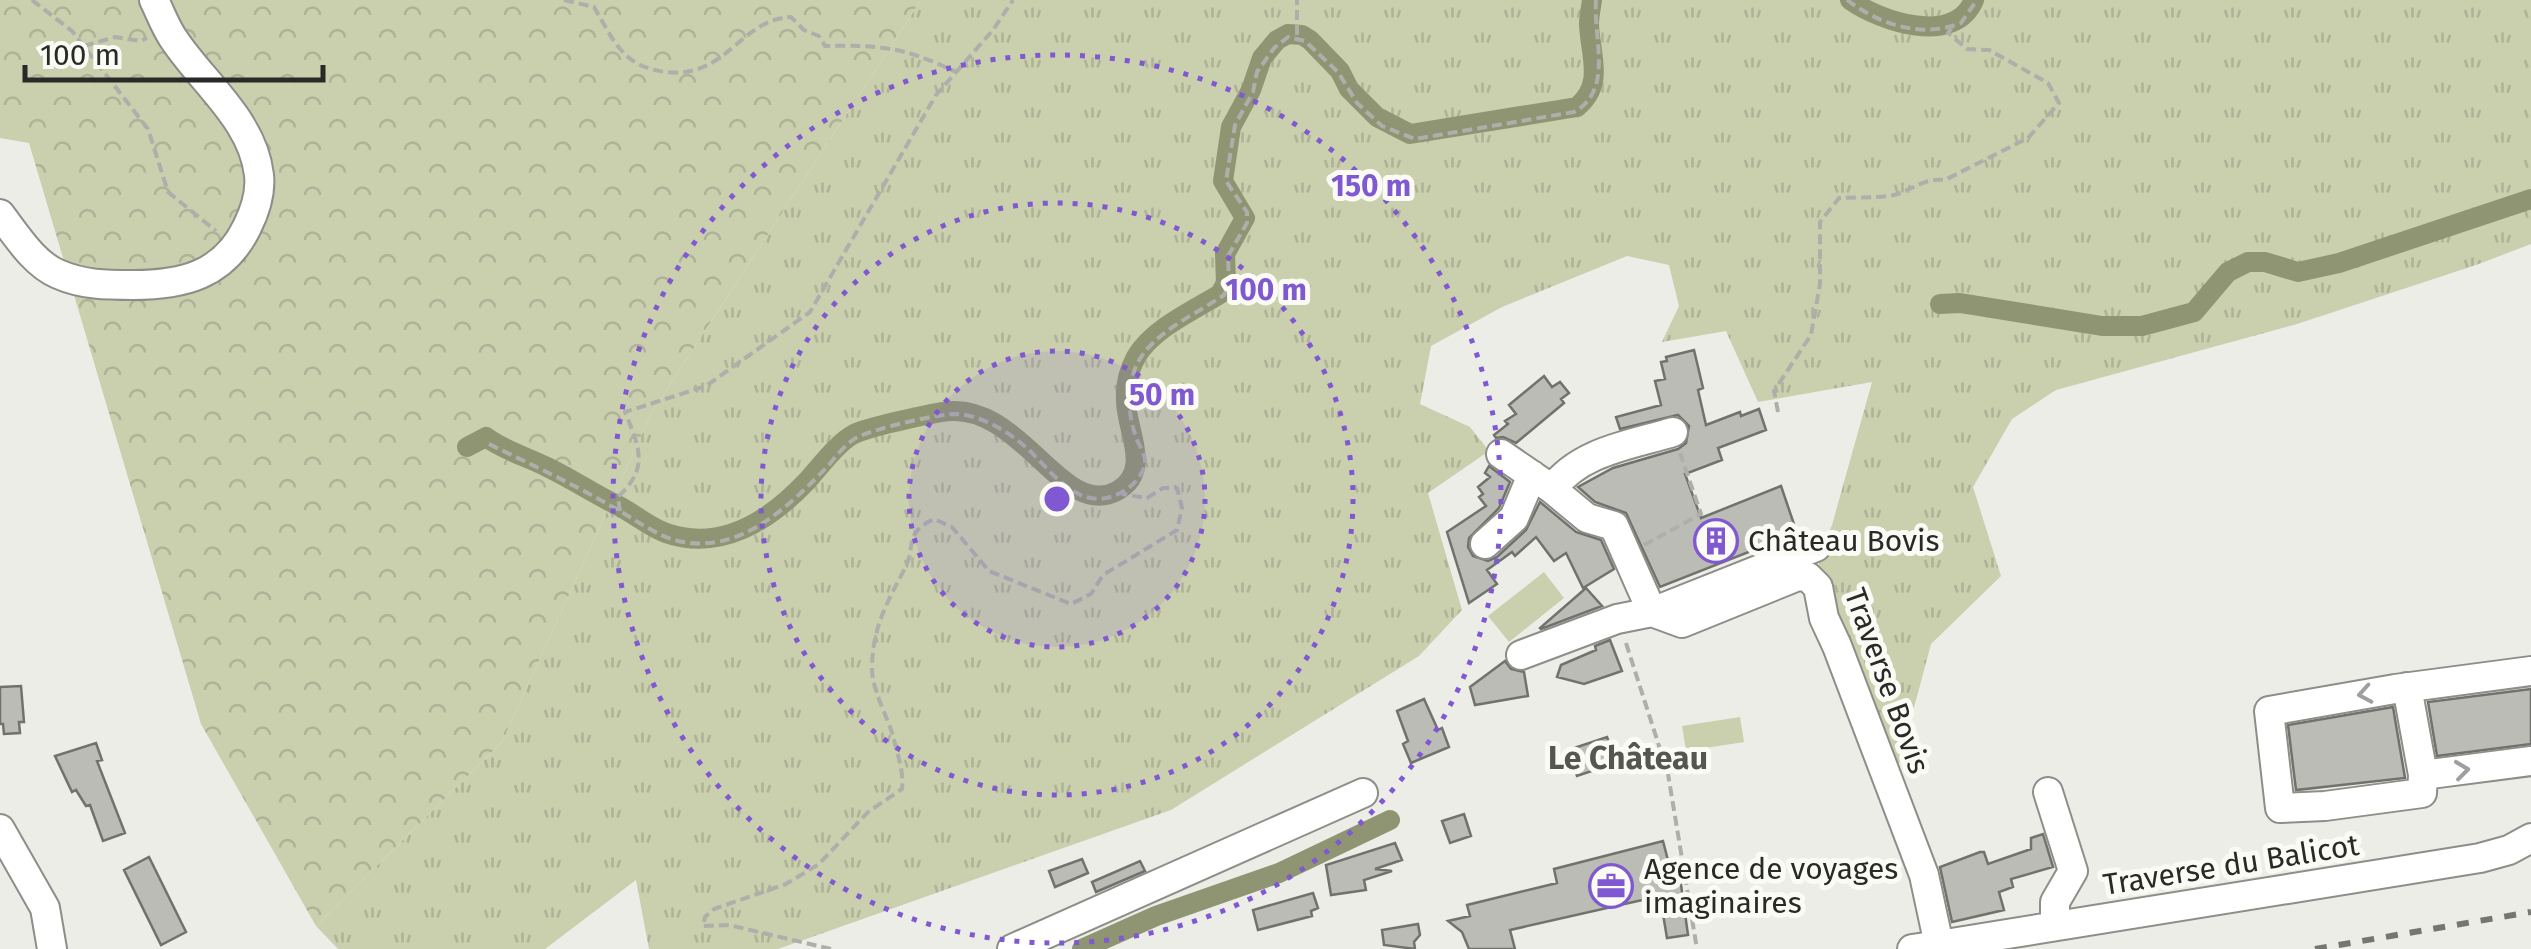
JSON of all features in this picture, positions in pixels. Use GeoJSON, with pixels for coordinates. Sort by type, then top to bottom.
{"type":"FeatureCollection","features":[{"type":"Feature","properties":{"kind":"street"},"geometry":{"type":"LineString","coordinates":[[0,214],[45,266],[56,274],[96,285],[190,281],[218,266],[235,246],[256,210],[260,181],[256,157],[240,124],[170,31],[154,0]]}},
{"type":"Feature","properties":{"kind":"street"},"geometry":{"type":"LineString","coordinates":[[1485,544],[1514,518],[1542,482],[1582,460],[1673,432]]}},
{"type":"Feature","properties":{"kind":"street"},"geometry":{"type":"LineString","coordinates":[[1502,454],[1587,518],[1614,526],[1652,612]]}},
{"type":"Feature","properties":{"kind":"street"},"geometry":{"type":"LineString","coordinates":[[1520,655],[1617,619],[1652,612],[1816,547]]}},
{"type":"Feature","properties":{"kind":"street","name":"Traverse Bovis"},"geometry":{"type":"LineString","coordinates":[[1652,612],[1682,623],[1798,576],[1808,577],[1818,587],[1824,618],[1924,876],[1925,947]]}},
{"type":"Feature","properties":{"kind":"street"},"geometry":{"type":"LineString","coordinates":[[2408,687],[2423,776],[2422,793],[2280,808],[2269,711],[2408,687],[2531,671]]}},
{"type":"Feature","properties":{"kind":"street"},"geometry":{"type":"LineString","coordinates":[[2423,776],[2531,762]]}},
{"type":"Feature","properties":{"kind":"street"},"geometry":{"type":"LineString","coordinates":[[2048,792],[2073,872],[2056,902],[2055,926]]}},
{"type":"Feature","properties":{"kind":"street"},"geometry":{"type":"LineString","coordinates":[[1012,949],[1363,793]]}},
{"type":"Feature","properties":{"kind":"street"},"geometry":{"type":"LineString","coordinates":[[0,828],[45,908],[52,949]]}},
{"type":"Feature","properties":{"kind":"street","name":"Traverse du Balicot"},"geometry":{"type":"LineString","coordinates":[[1925,947],[2480,858],[2510,850],[2531,838]]}},
{"type":"Feature","properties":{"kind":"path"},"geometry":{"type":"LineString","coordinates":[[32,0],[72,30],[148,129],[168,192],[235,246]]}},
{"type":"Feature","properties":{"kind":"path"},"geometry":{"type":"LineString","coordinates":[[564,0],[594,7],[625,56],[644,70],[686,74],[706,68],[775,17],[791,17],[804,30],[819,36],[824,46],[886,45],[917,53],[956,72]]}},
{"type":"Feature","properties":{"kind":"path"},"geometry":{"type":"LineString","coordinates":[[620,510],[618,497],[635,482],[641,464],[625,412],[706,386],[810,312],[936,95],[993,30],[1013,0]]}},
{"type":"Feature","properties":{"kind":"path"},"geometry":{"type":"LineString","coordinates":[[1296,36],[1297,0]]}},
{"type":"Feature","properties":{"kind":"path"},"geometry":{"type":"LineString","coordinates":[[1296,36],[1338,72],[1357,103],[1382,126],[1416,139],[1574,112],[1586,105],[1598,83],[1596,0]]}},
{"type":"Feature","properties":{"kind":"path"},"geometry":{"type":"LineString","coordinates":[[1847,0],[1870,17],[1897,26],[1952,26]]}},
{"type":"Feature","properties":{"kind":"path"},"geometry":{"type":"LineString","coordinates":[[1778,412],[1774,392],[1811,336],[1820,284],[1820,222],[1839,198],[1894,196],[1933,178],[1944,180],[2028,138],[2059,102],[2048,83],[1990,50],[1967,50],[1948,33],[1968,15],[1977,0]]}},
{"type":"Feature","properties":{"kind":"path"},"geometry":{"type":"LineString","coordinates":[[84,46],[114,36],[140,40],[170,31]]}},
{"type":"Feature","properties":{"kind":"path"},"geometry":{"type":"LineString","coordinates":[[1120,494],[1137,480],[1145,461],[1129,408],[1135,368],[1159,338],[1228,289],[1228,256],[1247,223],[1247,212],[1226,182],[1235,124],[1253,92],[1264,60],[1282,40],[1296,36]]}},
{"type":"Feature","properties":{"kind":"path"},"geometry":{"type":"LineString","coordinates":[[489,444],[550,472],[677,541],[702,543],[736,538],[794,501],[858,436],[953,414],[978,416],[990,423],[1032,453],[1074,494],[1148,498],[1163,488],[1177,488],[1182,508],[1178,530],[1103,574],[1091,594],[1071,604],[989,570],[952,527],[934,519],[920,526],[909,546],[908,564],[876,622],[878,636],[872,672],[892,731],[904,778],[902,789],[868,812],[819,864],[786,884],[714,909],[705,917],[703,926],[729,924],[831,949]]}},
{"type":"Feature","properties":{"kind":"path"},"geometry":{"type":"LineString","coordinates":[[1626,552],[1666,536],[1701,514],[1673,432]]}},
{"type":"Feature","properties":{"kind":"path"},"geometry":{"type":"LineString","coordinates":[[1628,650],[1668,774],[1697,949]]}},
{"type":"Feature","properties":{"kind":"green space"},"geometry":{"type":"Polygon","coordinates":[[[0,0],[921,0],[652,412],[502,742],[316,926],[201,724],[29,143],[0,138],[0,0]]]}},
{"type":"Feature","properties":{"kind":"green space"},"geometry":{"type":"Polygon","coordinates":[[[921,0],[2531,0],[2531,244],[2297,324],[2056,390],[2012,419],[1973,487],[2001,576],[1931,644],[1896,775],[1817,607],[1820,553],[1832,525],[1872,382],[1758,402],[1726,331],[1662,342],[1679,306],[1669,265],[1627,256],[1502,307],[1431,346],[1420,404],[1470,427],[1489,451],[1428,493],[1462,610],[1419,656],[1171,810],[778,949],[649,949],[636,880],[545,949],[338,949],[316,926],[502,742],[652,412],[921,0]]]}},
{"type":"Feature","properties":{"kind":"green space"},"geometry":{"type":"Polygon","coordinates":[[[1544,572],[1564,598],[1509,642],[1488,616],[1544,572]]]}},
{"type":"Feature","properties":{"kind":"green space"},"geometry":{"type":"Polygon","coordinates":[[[1740,717],[1744,742],[1686,751],[1682,726],[1740,717]]]}},
{"type":"Feature","properties":{"kind":"building"},"geometry":{"type":"Polygon","coordinates":[[[1694,350],[1706,425],[1759,409],[1766,430],[1718,448],[1722,460],[1685,474],[1701,518],[1781,486],[1797,533],[1660,587],[1626,513],[1595,502],[1578,487],[1613,468],[1678,449],[1686,443],[1689,426],[1678,415],[1620,429],[1616,417],[1661,405],[1655,381],[1665,379],[1661,362],[1694,350]]]}},
{"type":"Feature","properties":{"kind":"building"},"geometry":{"type":"Polygon","coordinates":[[[1544,376],[1552,387],[1560,382],[1569,393],[1561,399],[1564,403],[1516,443],[1496,438],[1494,435],[1508,424],[1505,421],[1516,414],[1509,405],[1544,376]]]}},
{"type":"Feature","properties":{"kind":"building"},"geometry":{"type":"Polygon","coordinates":[[[1489,466],[1510,482],[1499,508],[1469,538],[1473,556],[1488,561],[1497,557],[1526,530],[1540,502],[1576,532],[1601,540],[1614,569],[1583,588],[1566,553],[1554,561],[1536,537],[1515,556],[1512,552],[1487,570],[1497,584],[1469,603],[1447,532],[1486,506],[1478,487],[1490,477],[1485,473],[1489,466]]]}},
{"type":"Feature","properties":{"kind":"building"},"geometry":{"type":"Polygon","coordinates":[[[1586,588],[1602,606],[1540,628],[1586,588]]]}},
{"type":"Feature","properties":{"kind":"building"},"geometry":{"type":"Polygon","coordinates":[[[1610,640],[1622,671],[1584,684],[1557,677],[1561,665],[1610,640]]]}},
{"type":"Feature","properties":{"kind":"building"},"geometry":{"type":"Polygon","coordinates":[[[1505,661],[1511,669],[1524,672],[1528,696],[1475,705],[1470,687],[1505,661]]]}},
{"type":"Feature","properties":{"kind":"building"},"geometry":{"type":"Polygon","coordinates":[[[21,686],[24,722],[19,722],[20,733],[4,734],[0,724],[0,687],[21,686]]]}},
{"type":"Feature","properties":{"kind":"building"},"geometry":{"type":"Polygon","coordinates":[[[2531,689],[2531,744],[2437,756],[2428,702],[2531,689]]]}},
{"type":"Feature","properties":{"kind":"building"},"geometry":{"type":"Polygon","coordinates":[[[1424,699],[1449,747],[1411,763],[1397,711],[1424,699]]]}},
{"type":"Feature","properties":{"kind":"building"},"geometry":{"type":"Polygon","coordinates":[[[2393,707],[2405,778],[2296,790],[2288,725],[2393,707]]]}},
{"type":"Feature","properties":{"kind":"building"},"geometry":{"type":"Polygon","coordinates":[[[1607,737],[1616,763],[1577,776],[1568,750],[1607,737]]]}},
{"type":"Feature","properties":{"kind":"building"},"geometry":{"type":"Polygon","coordinates":[[[96,743],[102,760],[97,761],[125,833],[103,841],[90,805],[86,806],[76,790],[72,792],[55,756],[96,743]]]}},
{"type":"Feature","properties":{"kind":"building"},"geometry":{"type":"Polygon","coordinates":[[[1464,814],[1471,836],[1450,843],[1442,821],[1464,814]]]}},
{"type":"Feature","properties":{"kind":"building"},"geometry":{"type":"Polygon","coordinates":[[[2043,834],[2053,867],[2011,879],[2013,887],[1999,892],[2004,910],[1952,922],[1940,867],[1980,852],[1984,852],[1988,864],[2031,849],[2031,838],[2043,834]]]}},
{"type":"Feature","properties":{"kind":"building"},"geometry":{"type":"Polygon","coordinates":[[[1663,841],[1671,872],[1679,870],[1688,935],[1667,938],[1660,896],[1510,930],[1515,949],[1469,949],[1462,932],[1448,921],[1470,916],[1467,905],[1557,883],[1554,869],[1663,841]]]}},
{"type":"Feature","properties":{"kind":"building"},"geometry":{"type":"Polygon","coordinates":[[[1395,843],[1402,860],[1375,869],[1392,871],[1364,880],[1366,890],[1331,895],[1326,865],[1395,843]]]}},
{"type":"Feature","properties":{"kind":"building"},"geometry":{"type":"Polygon","coordinates":[[[149,857],[186,932],[161,945],[124,870],[149,857]]]}},
{"type":"Feature","properties":{"kind":"building"},"geometry":{"type":"Polygon","coordinates":[[[1082,859],[1088,873],[1055,887],[1049,871],[1082,859]]]}},
{"type":"Feature","properties":{"kind":"building"},"geometry":{"type":"Polygon","coordinates":[[[1140,861],[1145,871],[1096,892],[1092,882],[1140,861]]]}},
{"type":"Feature","properties":{"kind":"building"},"geometry":{"type":"Polygon","coordinates":[[[1313,893],[1318,908],[1311,911],[1312,916],[1258,930],[1253,910],[1313,893]]]}},
{"type":"Feature","properties":{"kind":"building"},"geometry":{"type":"Polygon","coordinates":[[[1418,924],[1420,935],[1414,942],[1415,949],[1384,945],[1382,930],[1418,924]]]}},
{"type":"Feature","properties":{"kind":"waterway"},"geometry":{"type":"LineString","coordinates":[[467,447],[486,437],[659,530],[686,538],[725,535],[760,520],[792,496],[854,434],[942,412],[970,413],[994,423],[1077,489],[1097,496],[1117,491],[1128,483],[1136,461],[1126,395],[1136,357],[1174,321],[1220,294],[1226,283],[1225,254],[1245,218],[1223,181],[1231,127],[1251,90],[1262,58],[1277,40],[1288,34],[1310,40],[1377,117],[1410,134],[1577,107],[1586,98],[1593,79],[1589,24],[1592,0]]}},
{"type":"Feature","properties":{"kind":"waterway"},"geometry":{"type":"LineString","coordinates":[[1850,0],[1879,15],[1916,26],[1950,23],[1964,14],[1974,0]]}},
{"type":"Feature","properties":{"kind":"waterway"},"geometry":{"type":"LineString","coordinates":[[1940,304],[1960,303],[2102,326],[2142,326],[2194,312],[2228,272],[2248,262],[2265,262],[2298,272],[2339,263],[2531,199]]}},
{"type":"Feature","properties":{"kind":"waterway"},"geometry":{"type":"LineString","coordinates":[[1082,949],[1156,916],[1279,873],[1390,820]]}},
{"type":"Feature","properties":{"kind":"railway"},"geometry":{"type":"LineString","coordinates":[[2315,949],[2531,912]]}},
{"type":"Feature","properties":{"kind":"place","name":"Château Bovis"},"geometry":{"type":"Point","coordinates":[1716,541]}},
{"type":"Feature","properties":{"kind":"place","name":"Agence de voyages imaginaires"},"geometry":{"type":"Point","coordinates":[1611,886]}},
{"type":"Feature","properties":{"kind":"district","name":"Le Château"},"geometry":{"type":"Point","coordinates":[1628,758]}}]}
